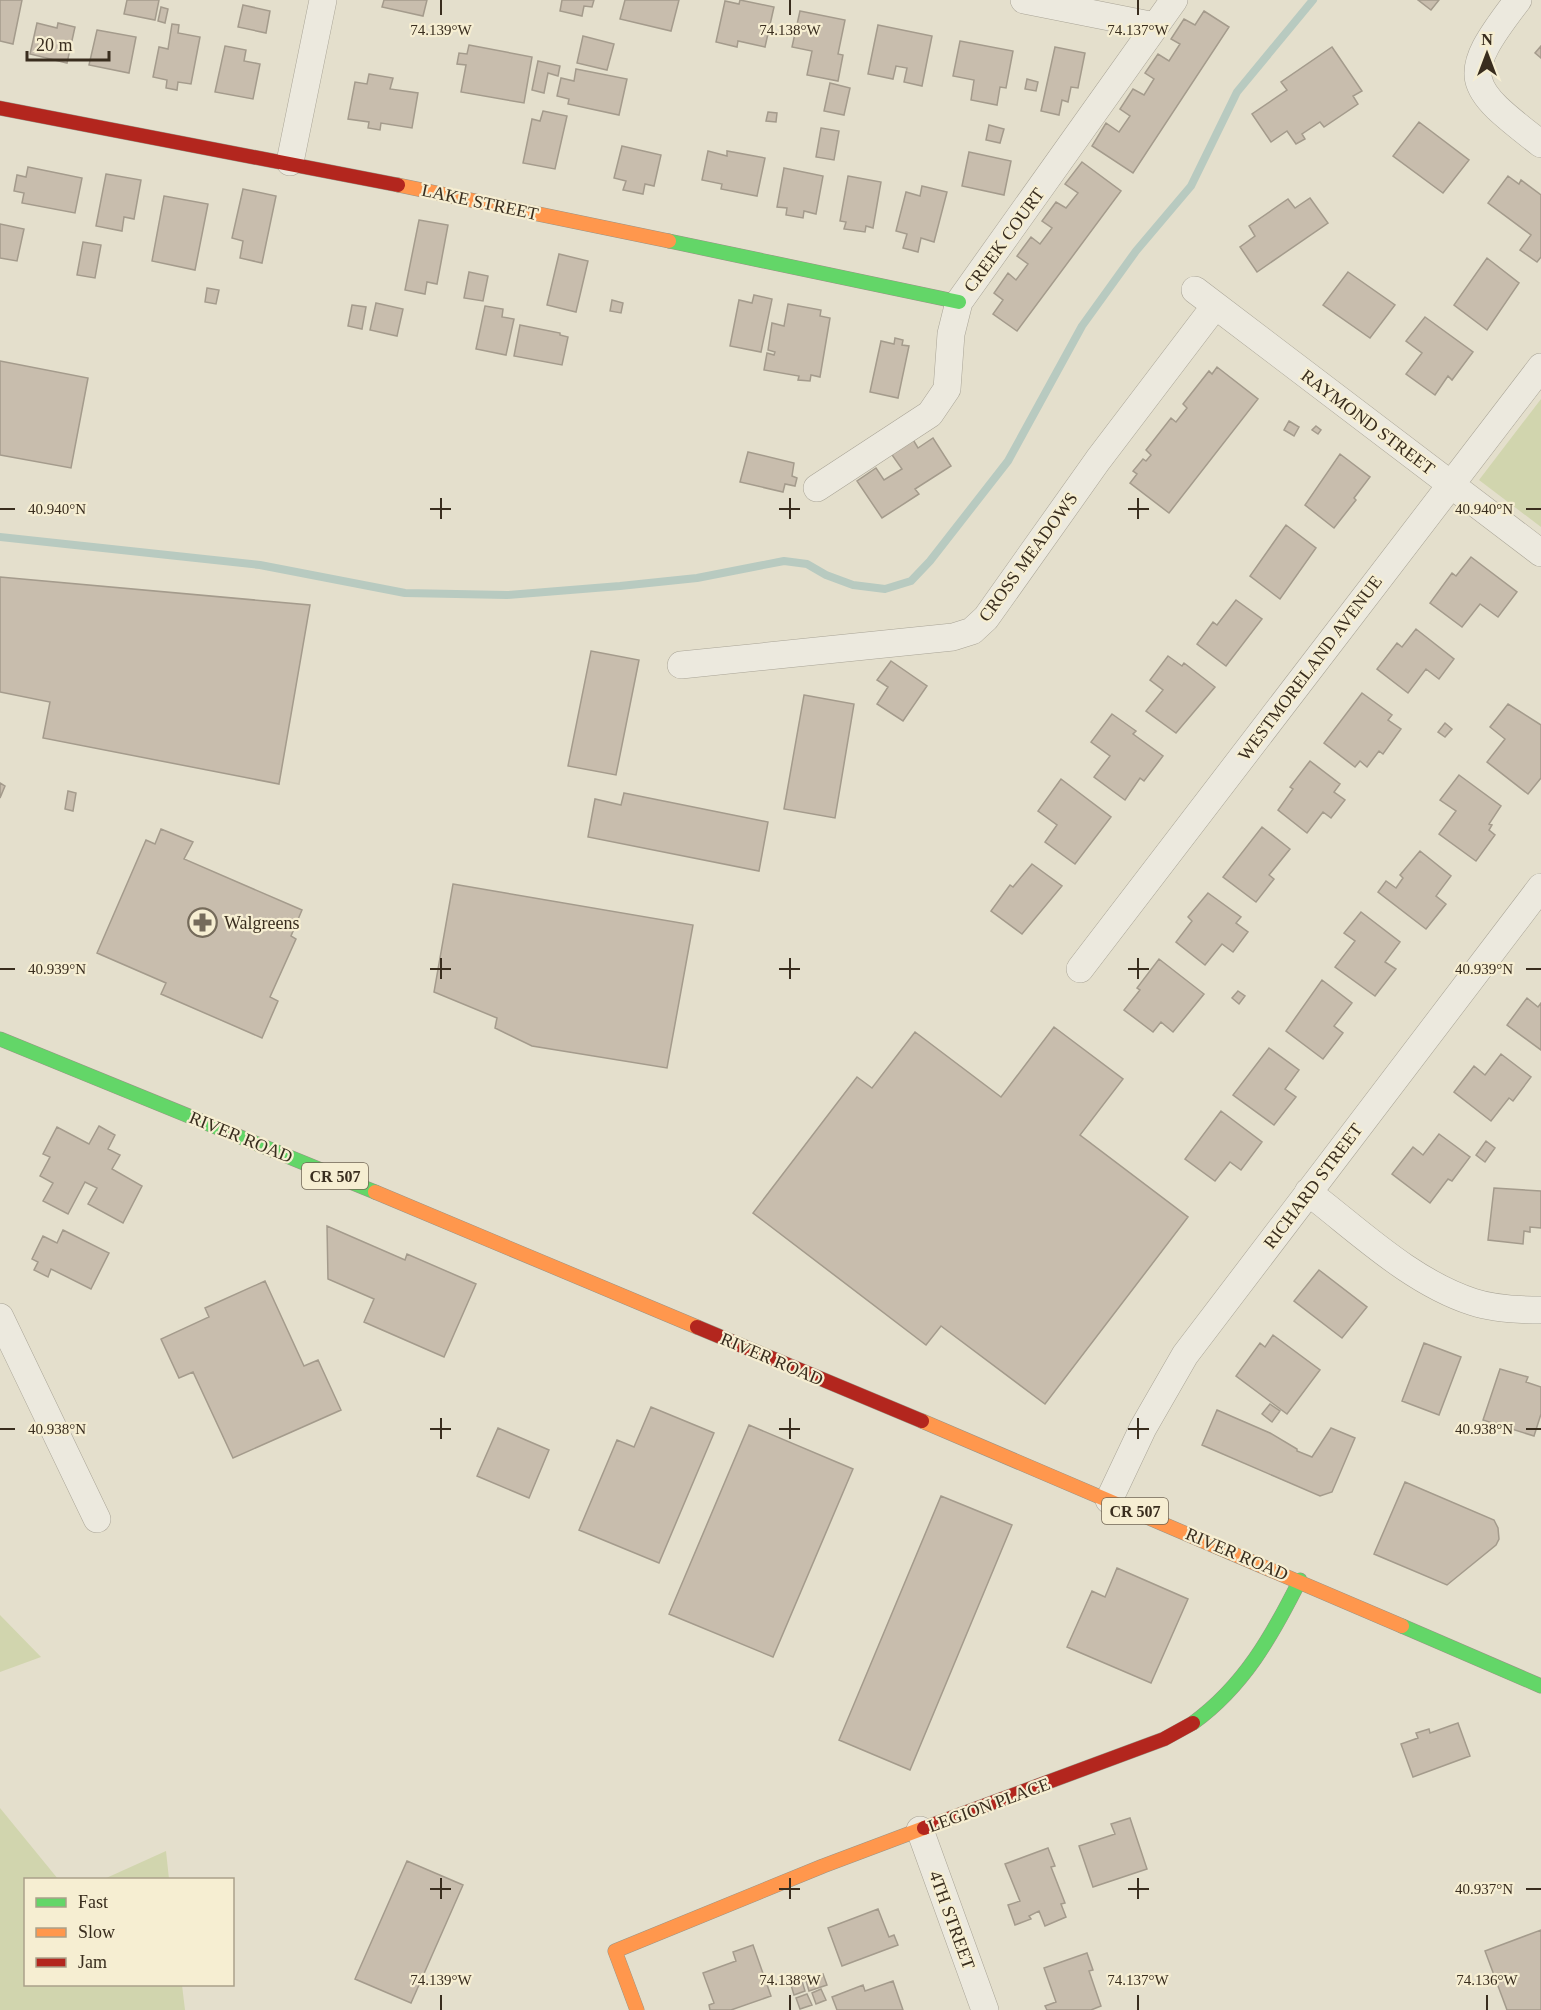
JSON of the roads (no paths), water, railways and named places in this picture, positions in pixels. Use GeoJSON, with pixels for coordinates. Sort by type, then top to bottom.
{"type":"FeatureCollection","features":[{"type":"Feature","properties":{"kind":"street"},"geometry":{"type":"LineString","coordinates":[[290,162],[322,0]]}},
{"type":"Feature","properties":{"kind":"street"},"geometry":{"type":"LineString","coordinates":[[1024,0],[1155,26]]}},
{"type":"Feature","properties":{"kind":"street","name":"CREEK COURT"},"geometry":{"type":"LineString","coordinates":[[818,488],[930,414],[947,389],[951,334],[959,302],[1174,0]]}},
{"type":"Feature","properties":{"kind":"street"},"geometry":{"type":"LineString","coordinates":[[1518,0],[1487,40],[1480,55],[1478,83],[1494,106],[1541,144]]}},
{"type":"Feature","properties":{"kind":"street","name":"LAKE STREET"},"geometry":{"type":"LineString","coordinates":[[0,108],[290,162],[959,302]]}},
{"type":"Feature","properties":{"kind":"street","name":"RAYMOND STREET"},"geometry":{"type":"LineString","coordinates":[[1205,298],[1541,553]]}},
{"type":"Feature","properties":{"kind":"street","name":"CROSS MEADOWS"},"geometry":{"type":"LineString","coordinates":[[681,665],[953,637],[972,631],[986,618],[1098,460],[1205,298]]}},
{"type":"Feature","properties":{"kind":"street","name":"WESTMORELAND AVENUE"},"geometry":{"type":"LineString","coordinates":[[1080,969],[1541,367]]}},
{"type":"Feature","properties":{"kind":"street","name":"RICHARD STREET"},"geometry":{"type":"LineString","coordinates":[[1109,1500],[1143,1428],[1185,1355],[1541,887]]}},
{"type":"Feature","properties":{"kind":"street","name":"RIVER ROAD"},"geometry":{"type":"LineString","coordinates":[[0,1039],[315,1167],[1300,1580],[1541,1686]]}},
{"type":"Feature","properties":{"kind":"street"},"geometry":{"type":"LineString","coordinates":[[1308,1192],[1401,1263],[1436,1285],[1473,1302],[1512,1310],[1541,1310]]}},
{"type":"Feature","properties":{"kind":"street"},"geometry":{"type":"LineString","coordinates":[[0,1317],[97,1520]]}},
{"type":"Feature","properties":{"kind":"street","name":"LEGION PLACE"},"geometry":{"type":"LineString","coordinates":[[637,2010],[615,1951],[823,1866],[1164,1739],[1203,1717],[1239,1685],[1252,1668],[1300,1580]]}},
{"type":"Feature","properties":{"kind":"street","name":"4TH STREET"},"geometry":{"type":"LineString","coordinates":[[920,1830],[985,2010]]}},
{"type":"Feature","properties":{"kind":"waterway"},"geometry":{"type":"LineString","coordinates":[[0,537],[260,565],[405,593],[507,595],[620,586],[697,578],[784,561],[807,564],[826,575],[853,585],[885,589],[911,581],[930,561],[1008,461],[1082,326],[1136,251],[1191,186],[1237,92],[1313,0]]}},
{"type":"Feature","properties":{"kind":"place","name":"Walgreens"},"geometry":{"type":"Point","coordinates":[203,923]}}]}
